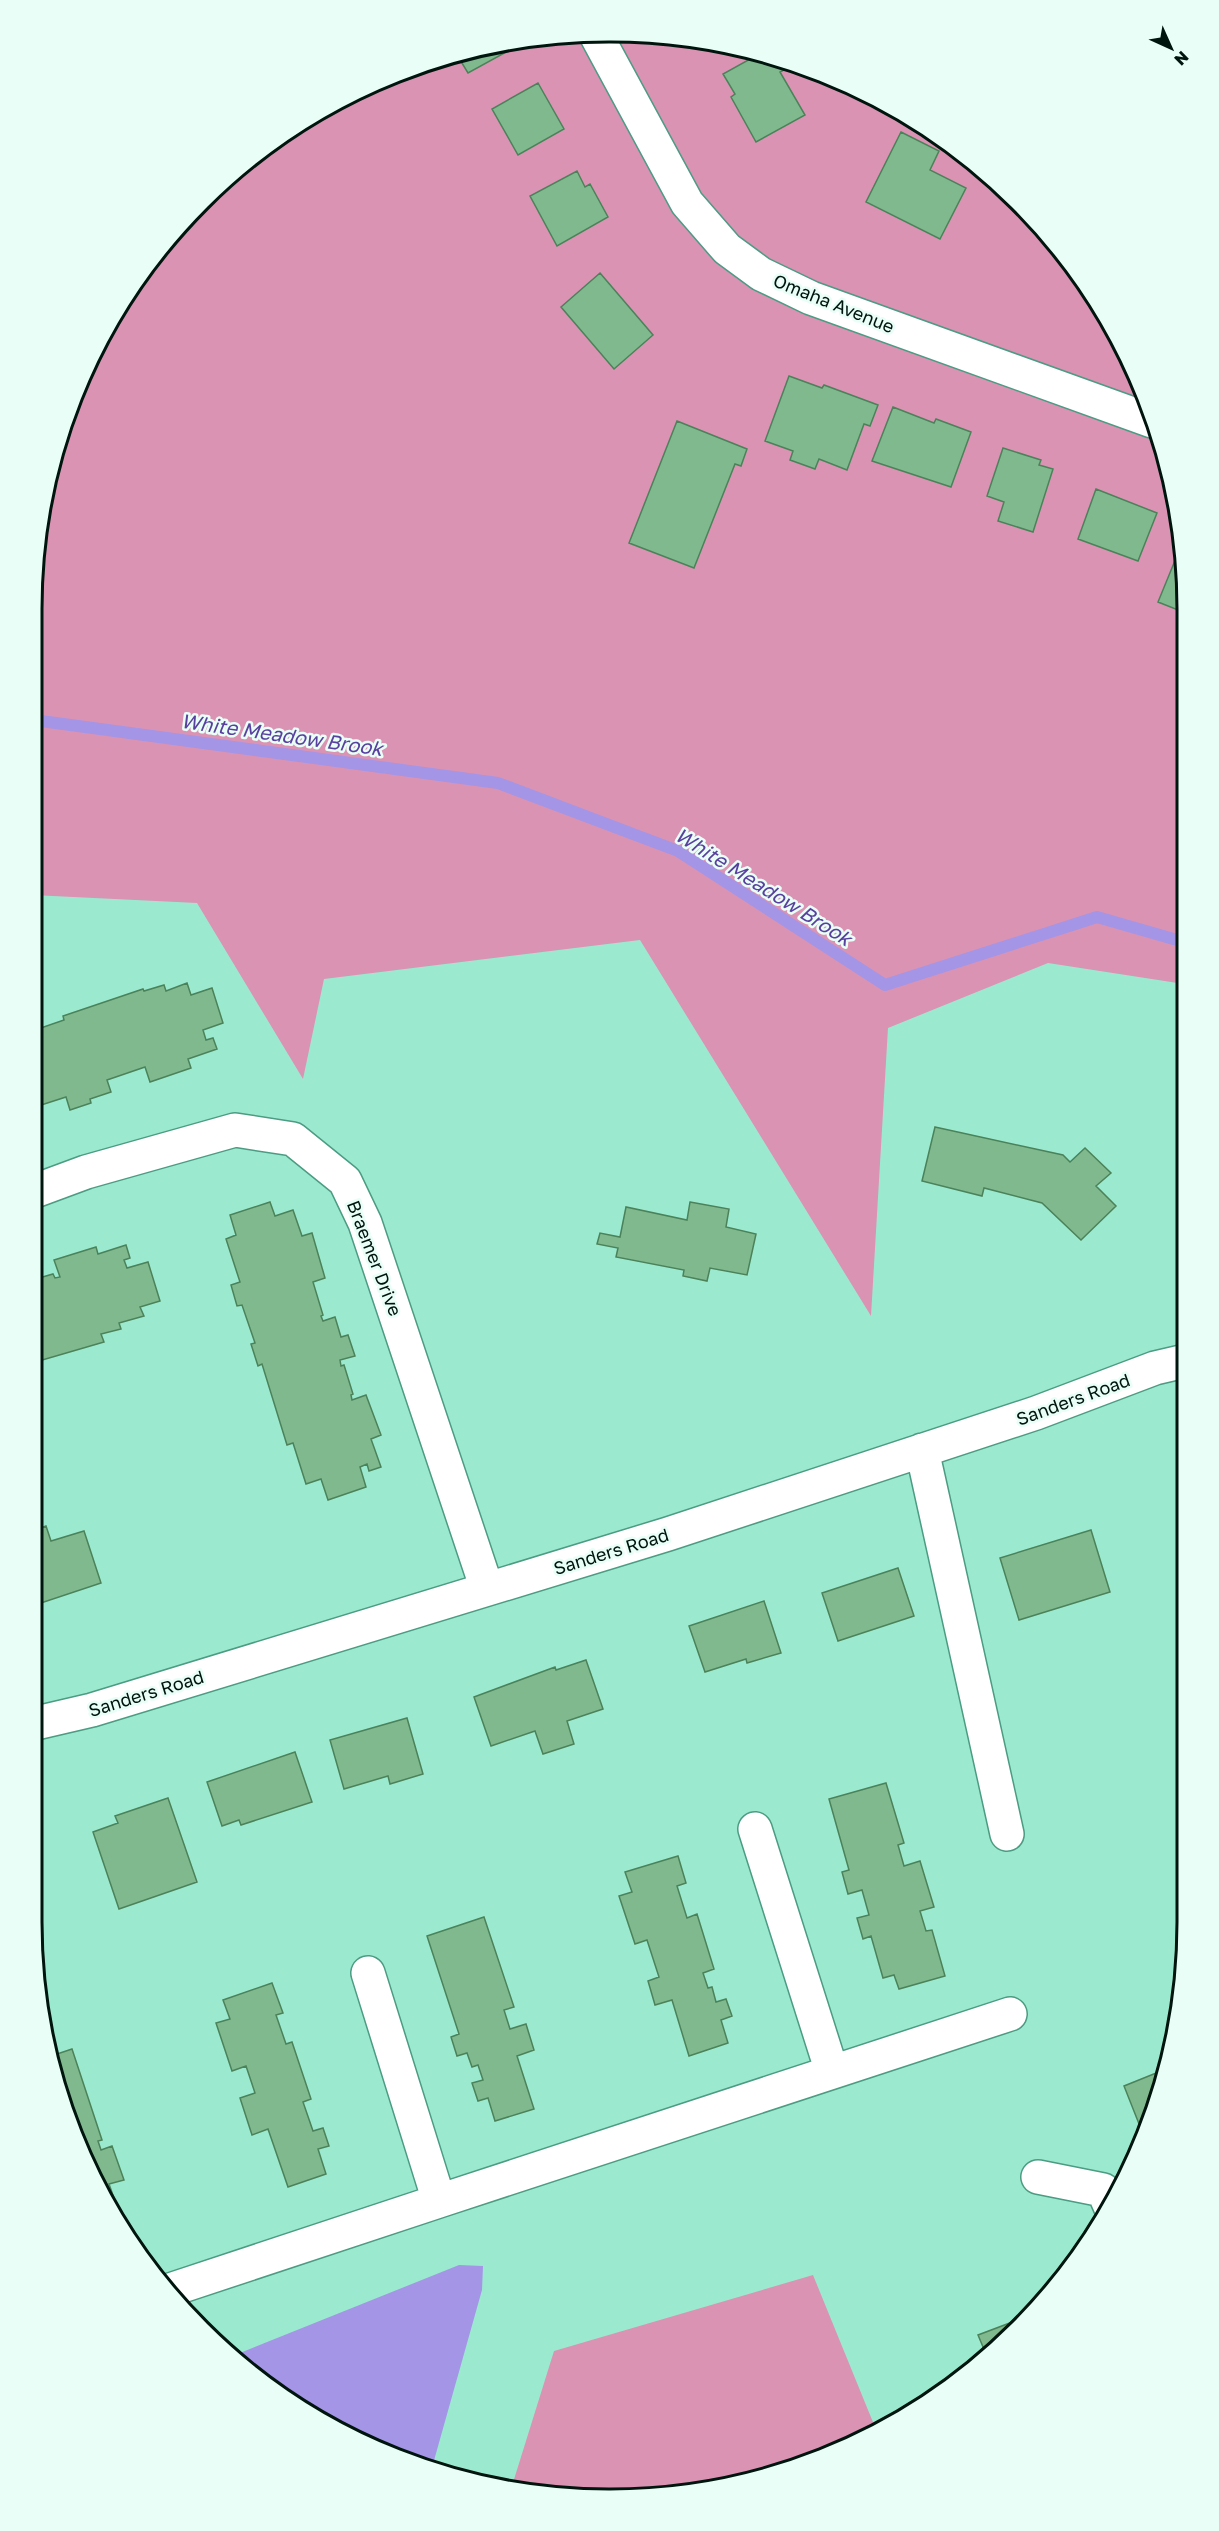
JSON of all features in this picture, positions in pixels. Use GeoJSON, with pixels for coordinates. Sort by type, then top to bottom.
{"type":"FeatureCollection","features":[{"type":"Feature","properties":{"kind":"street","name":"Omaha Avenue"},"geometry":{"type":"LineString","coordinates":[[600,42],[687,203],[727,249],[761,274],[811,298],[1144,418]]}},
{"type":"Feature","properties":{"kind":"street","name":"Braemer Drive"},"geometry":{"type":"LineString","coordinates":[[42,1188],[86,1172],[234,1130],[293,1138],[345,1181],[365,1223],[488,1589]]}},
{"type":"Feature","properties":{"kind":"street","name":"Sanders Road"},"geometry":{"type":"LineString","coordinates":[[42,1722],[92,1710],[668,1534],[1036,1413],[1155,1368],[1177,1363]]}},
{"type":"Feature","properties":{"kind":"street"},"geometry":{"type":"LineString","coordinates":[[922,1450],[1007,1834]]}},
{"type":"Feature","properties":{"kind":"street"},"geometry":{"type":"LineString","coordinates":[[755,1829],[832,2073]]}},
{"type":"Feature","properties":{"kind":"street"},"geometry":{"type":"LineString","coordinates":[[368,1973],[439,2201]]}},
{"type":"Feature","properties":{"kind":"street"},"geometry":{"type":"LineString","coordinates":[[176,2288],[1010,2014]]}},
{"type":"Feature","properties":{"kind":"street"},"geometry":{"type":"LineString","coordinates":[[1038,2177],[1103,2190],[1106,2196]]}},
{"type":"Feature","properties":{"kind":"shaded area"},"geometry":{"type":"Polygon","coordinates":[[[572,43],[647,43],[684,47],[756,61],[792,72],[827,85],[893,118],[955,159],[984,183],[1011,208],[1060,264],[1101,326],[1134,392],[1158,463],[1172,535],[1177,610],[1177,983],[1048,963],[888,1028],[871,1316],[640,940],[324,979],[303,1079],[197,903],[42,895],[43,572],[47,535],[61,463],[85,392],[118,326],[159,264],[183,235],[208,208],[264,159],[326,118],[359,101],[392,85],[463,61],[535,47],[572,43]]]}},
{"type":"Feature","properties":{"kind":"shaded area"},"geometry":{"type":"Polygon","coordinates":[[[459,2265],[483,2266],[482,2290],[434,2461],[392,2446],[326,2413],[264,2372],[241,2353],[459,2265]]]}},
{"type":"Feature","properties":{"kind":"shaded area"},"geometry":{"type":"Polygon","coordinates":[[[813,2275],[873,2423],[827,2446],[792,2459],[756,2470],[684,2484],[610,2489],[572,2488],[514,2480],[554,2351],[813,2275]]]}},
{"type":"Feature","properties":{"kind":"building"},"geometry":{"type":"Polygon","coordinates":[[[507,52],[468,73],[461,62],[507,52]]]}},
{"type":"Feature","properties":{"kind":"building"},"geometry":{"type":"Polygon","coordinates":[[[749,59],[784,69],[780,72],[805,115],[756,142],[731,97],[735,94],[723,74],[749,59]]]}},
{"type":"Feature","properties":{"kind":"building"},"geometry":{"type":"Polygon","coordinates":[[[538,83],[564,129],[518,155],[492,109],[538,83]]]}},
{"type":"Feature","properties":{"kind":"building"},"geometry":{"type":"Polygon","coordinates":[[[901,132],[939,151],[930,170],[966,188],[940,239],[866,202],[901,132]]]}},
{"type":"Feature","properties":{"kind":"building"},"geometry":{"type":"Polygon","coordinates":[[[577,171],[585,187],[590,184],[608,217],[557,246],[530,196],[577,171]]]}},
{"type":"Feature","properties":{"kind":"building"},"geometry":{"type":"Polygon","coordinates":[[[600,273],[653,335],[614,369],[561,307],[600,273]]]}},
{"type":"Feature","properties":{"kind":"building"},"geometry":{"type":"Polygon","coordinates":[[[789,376],[822,388],[824,385],[878,405],[870,426],[864,424],[847,470],[819,459],[815,469],[790,460],[793,451],[765,441],[789,376]]]}},
{"type":"Feature","properties":{"kind":"building"},"geometry":{"type":"Polygon","coordinates":[[[893,407],[934,423],[936,419],[971,432],[951,487],[872,461],[893,407]]]}},
{"type":"Feature","properties":{"kind":"building"},"geometry":{"type":"Polygon","coordinates":[[[677,421],[747,449],[741,466],[735,464],[694,568],[629,543],[677,421]]]}},
{"type":"Feature","properties":{"kind":"building"},"geometry":{"type":"Polygon","coordinates":[[[1003,448],[1041,460],[1039,465],[1053,469],[1033,532],[998,521],[1004,502],[987,496],[1003,448]]]}},
{"type":"Feature","properties":{"kind":"building"},"geometry":{"type":"Polygon","coordinates":[[[1096,489],[1157,513],[1138,561],[1078,539],[1096,489]]]}},
{"type":"Feature","properties":{"kind":"building"},"geometry":{"type":"Polygon","coordinates":[[[1175,561],[1177,610],[1158,602],[1175,561]]]}},
{"type":"Feature","properties":{"kind":"building"},"geometry":{"type":"Polygon","coordinates":[[[187,983],[191,995],[212,988],[223,1023],[203,1030],[206,1040],[213,1038],[217,1049],[188,1059],[191,1068],[150,1082],[145,1067],[107,1080],[111,1092],[90,1099],[91,1103],[70,1110],[66,1097],[42,1105],[42,1028],[64,1020],[63,1016],[143,989],[144,991],[164,985],[166,991],[187,983]]]}},
{"type":"Feature","properties":{"kind":"building"},"geometry":{"type":"Polygon","coordinates":[[[935,1127],[1063,1155],[1070,1162],[1085,1148],[1111,1173],[1096,1186],[1116,1206],[1081,1240],[1042,1203],[984,1188],[982,1196],[922,1181],[935,1127]]]}},
{"type":"Feature","properties":{"kind":"building"},"geometry":{"type":"Polygon","coordinates":[[[270,1202],[275,1216],[293,1210],[302,1236],[312,1233],[325,1278],[313,1282],[323,1315],[321,1316],[323,1321],[335,1317],[341,1337],[348,1335],[355,1356],[340,1360],[341,1366],[344,1365],[353,1394],[351,1395],[352,1400],[366,1395],[381,1435],[371,1439],[381,1467],[369,1471],[367,1464],[360,1467],[366,1487],[328,1500],[321,1479],[306,1484],[293,1443],[287,1445],[262,1364],[258,1366],[251,1344],[255,1343],[242,1305],[237,1306],[231,1285],[240,1282],[226,1239],[236,1235],[230,1215],[270,1202]]]}},
{"type":"Feature","properties":{"kind":"building"},"geometry":{"type":"Polygon","coordinates":[[[690,1202],[729,1209],[726,1227],[756,1234],[747,1275],[710,1268],[707,1281],[683,1276],[684,1270],[616,1257],[618,1248],[597,1244],[600,1233],[620,1237],[626,1207],[687,1220],[690,1202]]]}},
{"type":"Feature","properties":{"kind":"building"},"geometry":{"type":"Polygon","coordinates":[[[126,1245],[130,1258],[124,1260],[127,1268],[148,1262],[160,1301],[140,1307],[144,1316],[119,1323],[121,1329],[101,1334],[104,1342],[42,1360],[42,1277],[53,1274],[55,1278],[60,1277],[54,1260],[96,1247],[98,1254],[126,1245]]]}},
{"type":"Feature","properties":{"kind":"building"},"geometry":{"type":"Polygon","coordinates":[[[46,1526],[51,1541],[84,1531],[101,1583],[42,1603],[42,1527],[46,1526]]]}},
{"type":"Feature","properties":{"kind":"building"},"geometry":{"type":"Polygon","coordinates":[[[1091,1530],[1110,1592],[1019,1620],[1000,1558],[1091,1530]]]}},
{"type":"Feature","properties":{"kind":"building"},"geometry":{"type":"Polygon","coordinates":[[[898,1568],[914,1616],[838,1641],[822,1593],[898,1568]]]}},
{"type":"Feature","properties":{"kind":"building"},"geometry":{"type":"Polygon","coordinates":[[[764,1601],[781,1653],[747,1663],[746,1659],[705,1672],[689,1626],[764,1601]]]}},
{"type":"Feature","properties":{"kind":"building"},"geometry":{"type":"Polygon","coordinates":[[[586,1660],[603,1709],[567,1721],[574,1744],[543,1754],[535,1731],[491,1746],[474,1697],[555,1667],[556,1670],[586,1660]]]}},
{"type":"Feature","properties":{"kind":"building"},"geometry":{"type":"Polygon","coordinates":[[[407,1718],[423,1774],[390,1784],[388,1776],[344,1789],[330,1740],[407,1718]]]}},
{"type":"Feature","properties":{"kind":"building"},"geometry":{"type":"Polygon","coordinates":[[[295,1752],[312,1802],[241,1825],[239,1820],[222,1826],[207,1782],[295,1752]]]}},
{"type":"Feature","properties":{"kind":"building"},"geometry":{"type":"Polygon","coordinates":[[[886,1783],[904,1843],[898,1845],[904,1866],[920,1861],[934,1907],[920,1911],[926,1931],[932,1930],[945,1976],[899,1989],[894,1975],[883,1978],[871,1936],[863,1939],[857,1918],[869,1915],[862,1890],[848,1894],[842,1872],[849,1870],[829,1799],[886,1783]]]}},
{"type":"Feature","properties":{"kind":"building"},"geometry":{"type":"Polygon","coordinates":[[[168,1798],[197,1882],[119,1909],[93,1832],[118,1823],[115,1816],[168,1798]]]}},
{"type":"Feature","properties":{"kind":"building"},"geometry":{"type":"Polygon","coordinates":[[[678,1856],[686,1883],[677,1886],[687,1918],[697,1914],[714,1969],[703,1973],[708,1988],[712,1987],[716,2002],[726,1999],[732,2016],[721,2020],[728,2043],[689,2056],[672,2000],[655,2005],[648,1981],[659,1977],[647,1940],[635,1944],[619,1896],[632,1892],[625,1872],[678,1856]]]}},
{"type":"Feature","properties":{"kind":"building"},"geometry":{"type":"Polygon","coordinates":[[[484,1917],[514,2007],[504,2010],[510,2029],[526,2024],[534,2050],[517,2056],[534,2109],[495,2121],[488,2098],[478,2101],[472,2083],[483,2080],[478,2065],[472,2067],[467,2053],[457,2056],[451,2037],[459,2034],[427,1936],[484,1917]]]}},
{"type":"Feature","properties":{"kind":"building"},"geometry":{"type":"Polygon","coordinates":[[[272,1983],[283,2013],[276,2015],[286,2044],[292,2042],[311,2099],[303,2102],[313,2131],[323,2128],[329,2146],[318,2149],[326,2174],[288,2187],[268,2129],[252,2135],[240,2098],[255,2093],[246,2066],[232,2071],[216,2023],[230,2019],[223,2000],[272,1983]]]}},
{"type":"Feature","properties":{"kind":"building"},"geometry":{"type":"Polygon","coordinates":[[[72,2049],[102,2140],[98,2141],[101,2150],[112,2146],[124,2180],[109,2184],[113,2195],[85,2139],[58,2054],[72,2049]]]}},
{"type":"Feature","properties":{"kind":"building"},"geometry":{"type":"Polygon","coordinates":[[[1157,2073],[1139,2125],[1124,2086],[1157,2073]]]}},
{"type":"Feature","properties":{"kind":"building"},"geometry":{"type":"Polygon","coordinates":[[[1012,2322],[984,2348],[978,2335],[1012,2322]]]}},
{"type":"Feature","properties":{"kind":"waterway","name":"White Meadow Brook"},"geometry":{"type":"LineString","coordinates":[[42,721],[498,783],[678,851],[885,985],[1097,917],[1177,940]]}}]}
